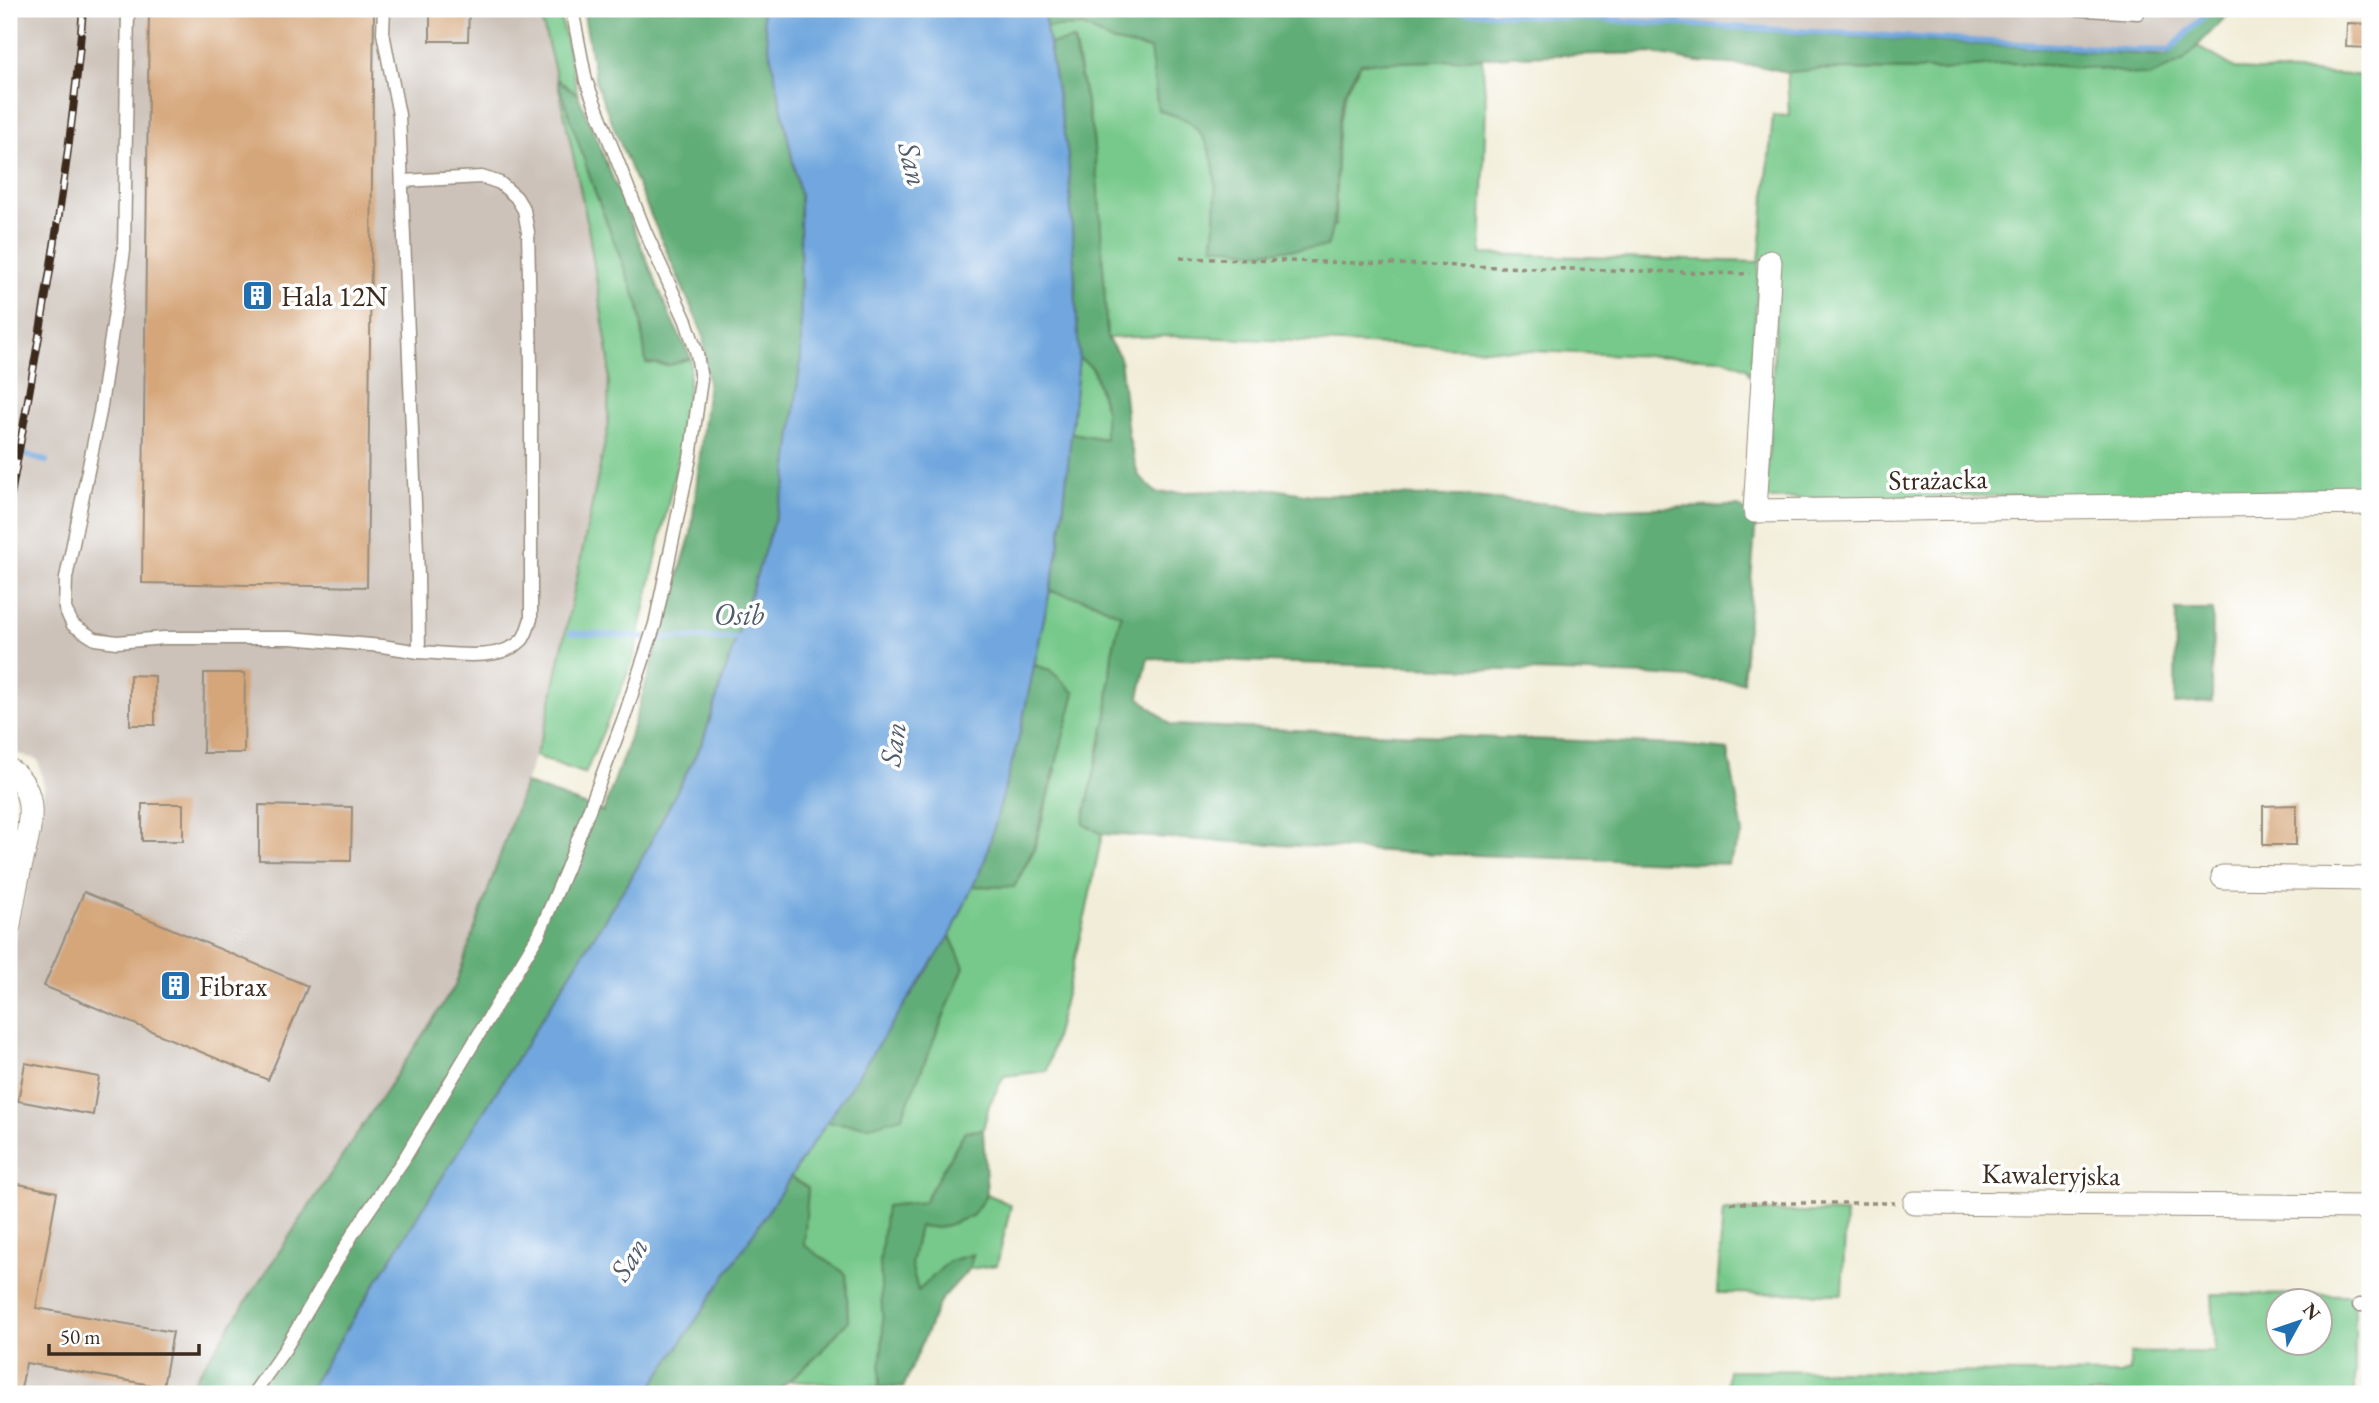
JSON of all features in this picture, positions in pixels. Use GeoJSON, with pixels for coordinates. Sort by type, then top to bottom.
{"type":"FeatureCollection","features":[{"type":"Feature","properties":{"kind":"street","name":"Strażacka"},"geometry":{"type":"LineString","coordinates":[[1770,268],[1755,511],[2370,503]]}},
{"type":"Feature","properties":{"kind":"street"},"geometry":{"type":"LineString","coordinates":[[9,770],[24,786],[30,799],[31,822],[9,925]]}},
{"type":"Feature","properties":{"kind":"street"},"geometry":{"type":"LineString","coordinates":[[2223,877],[2370,879]]}},
{"type":"Feature","properties":{"kind":"street","name":"Kawaleryjska"},"geometry":{"type":"LineString","coordinates":[[1915,1203],[2370,1207]]}},
{"type":"Feature","properties":{"kind":"lane"},"geometry":{"type":"LineString","coordinates":[[128,9],[124,251],[100,412],[66,579],[65,609],[73,625],[95,639],[117,642],[164,638],[291,638],[419,652],[492,655],[512,648],[524,637],[531,619],[531,365],[528,232],[524,210],[516,197],[500,183],[482,177],[402,181]]}},
{"type":"Feature","properties":{"kind":"lane"},"geometry":{"type":"LineString","coordinates":[[384,9],[383,33],[399,115],[418,563],[419,652]]}},
{"type":"Feature","properties":{"kind":"lane"},"geometry":{"type":"LineString","coordinates":[[253,1394],[285,1349],[354,1232],[404,1159],[539,934],[574,850],[655,624],[690,458],[701,380],[697,354],[685,321],[645,231],[586,81],[572,9]]}},
{"type":"Feature","properties":{"kind":"lane"},"geometry":{"type":"LineString","coordinates":[[2070,9],[2138,13],[2138,9]]}},
{"type":"Feature","properties":{"kind":"path"},"geometry":{"type":"LineString","coordinates":[[1180,258],[1770,268]]}},
{"type":"Feature","properties":{"kind":"path"},"geometry":{"type":"LineString","coordinates":[[1731,1203],[1915,1203]]}},
{"type":"Feature","properties":{"kind":"shaded area"},"geometry":{"type":"Polygon","coordinates":[[[9,9],[539,9],[587,221],[609,359],[608,428],[547,720],[455,986],[185,1394],[9,1394],[9,960],[36,846],[44,787],[38,760],[9,751],[9,9]]]}},
{"type":"Feature","properties":{"kind":"shaded area"},"geometry":{"type":"Polygon","coordinates":[[[1402,9],[2212,9],[2167,56],[1402,9]]]}},
{"type":"Feature","properties":{"kind":"green space"},"geometry":{"type":"Polygon","coordinates":[[[539,9],[559,9],[578,95],[558,80],[595,192],[639,306],[646,363],[670,365],[691,358],[684,433],[633,661],[585,774],[535,756],[547,720],[608,428],[609,359],[587,221],[539,9]]]}},
{"type":"Feature","properties":{"kind":"green space"},"geometry":{"type":"Polygon","coordinates":[[[583,9],[761,9],[800,195],[801,358],[786,484],[703,741],[637,868],[306,1394],[185,1394],[455,986],[525,783],[603,812],[627,746],[691,534],[708,384],[703,334],[596,83],[583,9]]]}},
{"type":"Feature","properties":{"kind":"green space"},"geometry":{"type":"Polygon","coordinates":[[[1043,9],[1402,9],[2167,56],[2212,9],[2233,9],[2184,60],[2149,77],[2104,69],[2014,63],[1940,70],[1822,69],[1787,72],[1759,66],[1697,62],[1650,53],[1361,63],[1345,92],[1340,111],[1335,209],[1327,247],[1256,252],[1213,246],[1216,197],[1213,162],[1200,133],[1189,122],[1158,110],[1150,49],[1110,41],[1084,26],[1046,27],[1043,9]]]}},
{"type":"Feature","properties":{"kind":"green space"},"geometry":{"type":"Polygon","coordinates":[[[1084,26],[1110,41],[1151,49],[1158,110],[1189,122],[1200,133],[1213,162],[1216,197],[1213,246],[1335,226],[1338,128],[1346,90],[1361,63],[1482,58],[1486,104],[1481,254],[1759,262],[1751,377],[1746,368],[1724,359],[1170,336],[1107,338],[1093,137],[1074,40],[1049,44],[1046,27],[1084,26]]]}},
{"type":"Feature","properties":{"kind":"green space"},"geometry":{"type":"Polygon","coordinates":[[[1073,40],[1093,137],[1107,338],[1120,357],[1128,434],[1138,475],[1156,493],[1274,489],[1311,495],[1461,496],[1608,509],[1738,506],[1756,519],[1743,682],[1648,675],[1148,658],[1139,697],[1171,725],[1680,745],[1728,750],[1743,833],[1728,864],[1416,853],[1102,834],[1083,824],[1107,714],[1112,653],[1121,615],[1091,601],[1050,591],[1060,542],[1071,433],[1105,439],[1105,408],[1093,368],[1079,358],[1068,156],[1049,44],[1073,40]]]}},
{"type":"Feature","properties":{"kind":"green space"},"geometry":{"type":"Polygon","coordinates":[[[2197,46],[2237,69],[2370,76],[2370,491],[1766,499],[1779,256],[1759,262],[1773,115],[1789,116],[1787,72],[1822,69],[1940,70],[2014,63],[2104,69],[2148,77],[2184,60],[2197,46]]]}},
{"type":"Feature","properties":{"kind":"green space"},"geometry":{"type":"Polygon","coordinates":[[[557,79],[578,95],[673,323],[691,358],[670,365],[646,363],[639,306],[595,192],[557,79]]]}},
{"type":"Feature","properties":{"kind":"green space"},"geometry":{"type":"Polygon","coordinates":[[[1079,358],[1092,368],[1105,408],[1105,439],[1071,433],[1079,358]]]}},
{"type":"Feature","properties":{"kind":"green space"},"geometry":{"type":"Polygon","coordinates":[[[1050,591],[1091,601],[1121,615],[1112,653],[1107,714],[1083,823],[1102,834],[1086,913],[1047,1071],[1004,1076],[989,1105],[983,1130],[965,1131],[924,1202],[883,1333],[879,1387],[789,1381],[816,1357],[848,1321],[846,1274],[803,1245],[808,1188],[790,1177],[826,1122],[870,1126],[964,967],[950,936],[973,886],[1014,887],[1034,850],[1056,771],[1050,670],[1034,665],[1050,591]]]}},
{"type":"Feature","properties":{"kind":"green space"},"geometry":{"type":"Polygon","coordinates":[[[2176,610],[2213,610],[2212,702],[2175,704],[2176,610]]]}},
{"type":"Feature","properties":{"kind":"green space"},"geometry":{"type":"Polygon","coordinates":[[[1034,665],[1050,670],[1075,693],[1033,850],[1014,887],[973,886],[985,860],[1020,733],[1034,665]]]}},
{"type":"Feature","properties":{"kind":"green space"},"geometry":{"type":"Polygon","coordinates":[[[950,936],[964,967],[902,1117],[870,1126],[826,1122],[950,936]]]}},
{"type":"Feature","properties":{"kind":"green space"},"geometry":{"type":"Polygon","coordinates":[[[983,1130],[987,1194],[972,1216],[939,1228],[919,1226],[911,1264],[918,1291],[949,1261],[973,1254],[969,1269],[940,1301],[903,1388],[879,1387],[883,1333],[880,1261],[886,1206],[924,1202],[965,1131],[983,1130]]]}},
{"type":"Feature","properties":{"kind":"green space"},"geometry":{"type":"Polygon","coordinates":[[[790,1177],[808,1188],[804,1245],[846,1274],[848,1321],[816,1357],[774,1394],[647,1394],[790,1177]]]}},
{"type":"Feature","properties":{"kind":"green space"},"geometry":{"type":"Polygon","coordinates":[[[987,1194],[1011,1205],[997,1265],[969,1269],[973,1255],[918,1291],[911,1264],[919,1226],[939,1228],[972,1216],[987,1194]]]}},
{"type":"Feature","properties":{"kind":"green space"},"geometry":{"type":"Polygon","coordinates":[[[1723,1210],[1846,1213],[1842,1294],[1717,1293],[1723,1210]]]}},
{"type":"Feature","properties":{"kind":"green space"},"geometry":{"type":"Polygon","coordinates":[[[2212,1294],[2264,1294],[2264,1358],[2334,1358],[2334,1295],[2351,1295],[2355,1312],[2355,1394],[1726,1394],[1728,1370],[2120,1374],[2130,1371],[2130,1353],[2215,1352],[2212,1294]]]}},
{"type":"Feature","properties":{"kind":"water","name":"San"},"geometry":{"type":"Polygon","coordinates":[[[761,9],[1043,9],[1068,156],[1079,358],[1060,542],[1020,733],[985,860],[950,936],[647,1394],[306,1394],[637,868],[703,741],[786,484],[801,358],[800,195],[761,9]]]}},
{"type":"Feature","properties":{"kind":"building","name":"Hala 12N"},"geometry":{"type":"Polygon","coordinates":[[[149,9],[374,9],[367,587],[142,583],[149,9]]]}},
{"type":"Feature","properties":{"kind":"building"},"geometry":{"type":"Polygon","coordinates":[[[430,9],[469,9],[468,41],[430,41],[430,9]]]}},
{"type":"Feature","properties":{"kind":"building"},"geometry":{"type":"Polygon","coordinates":[[[2347,23],[2370,24],[2370,48],[2346,47],[2347,23]]]}},
{"type":"Feature","properties":{"kind":"building"},"geometry":{"type":"Polygon","coordinates":[[[204,673],[245,673],[244,753],[203,753],[204,673]]]}},
{"type":"Feature","properties":{"kind":"building"},"geometry":{"type":"Polygon","coordinates":[[[130,675],[155,676],[155,725],[130,725],[130,675]]]}},
{"type":"Feature","properties":{"kind":"building"},"geometry":{"type":"Polygon","coordinates":[[[142,804],[183,804],[183,841],[142,841],[142,804]]]}},
{"type":"Feature","properties":{"kind":"building"},"geometry":{"type":"Polygon","coordinates":[[[259,805],[352,807],[351,861],[259,860],[259,805]]]}},
{"type":"Feature","properties":{"kind":"building"},"geometry":{"type":"Polygon","coordinates":[[[2296,805],[2296,845],[2263,845],[2263,806],[2296,805]]]}},
{"type":"Feature","properties":{"kind":"building","name":"Fibrax"},"geometry":{"type":"Polygon","coordinates":[[[84,892],[308,986],[268,1080],[44,986],[84,892]]]}},
{"type":"Feature","properties":{"kind":"building"},"geometry":{"type":"Polygon","coordinates":[[[25,1063],[99,1077],[93,1115],[18,1101],[25,1063]]]}},
{"type":"Feature","properties":{"kind":"building"},"geometry":{"type":"Polygon","coordinates":[[[9,1182],[57,1192],[36,1308],[173,1332],[163,1387],[26,1363],[20,1394],[9,1394],[9,1182]]]}},
{"type":"Feature","properties":{"kind":"waterway"},"geometry":{"type":"LineString","coordinates":[[1418,9],[2169,51],[2211,9]]}},
{"type":"Feature","properties":{"kind":"waterway","name":"Osib"},"geometry":{"type":"LineString","coordinates":[[9,450],[46,461]]}},
{"type":"Feature","properties":{"kind":"waterway","name":"Osib"},"geometry":{"type":"LineString","coordinates":[[571,633],[664,638],[744,638]]}},
{"type":"Feature","properties":{"kind":"railway"},"geometry":{"type":"LineString","coordinates":[[9,507],[62,197],[83,9]]}},
{"type":"Feature","properties":{"kind":"place","name":"Hala 12N"},"geometry":{"type":"Point","coordinates":[258,296]}},
{"type":"Feature","properties":{"kind":"place","name":"Fibrax"},"geometry":{"type":"Point","coordinates":[176,986]}}]}
